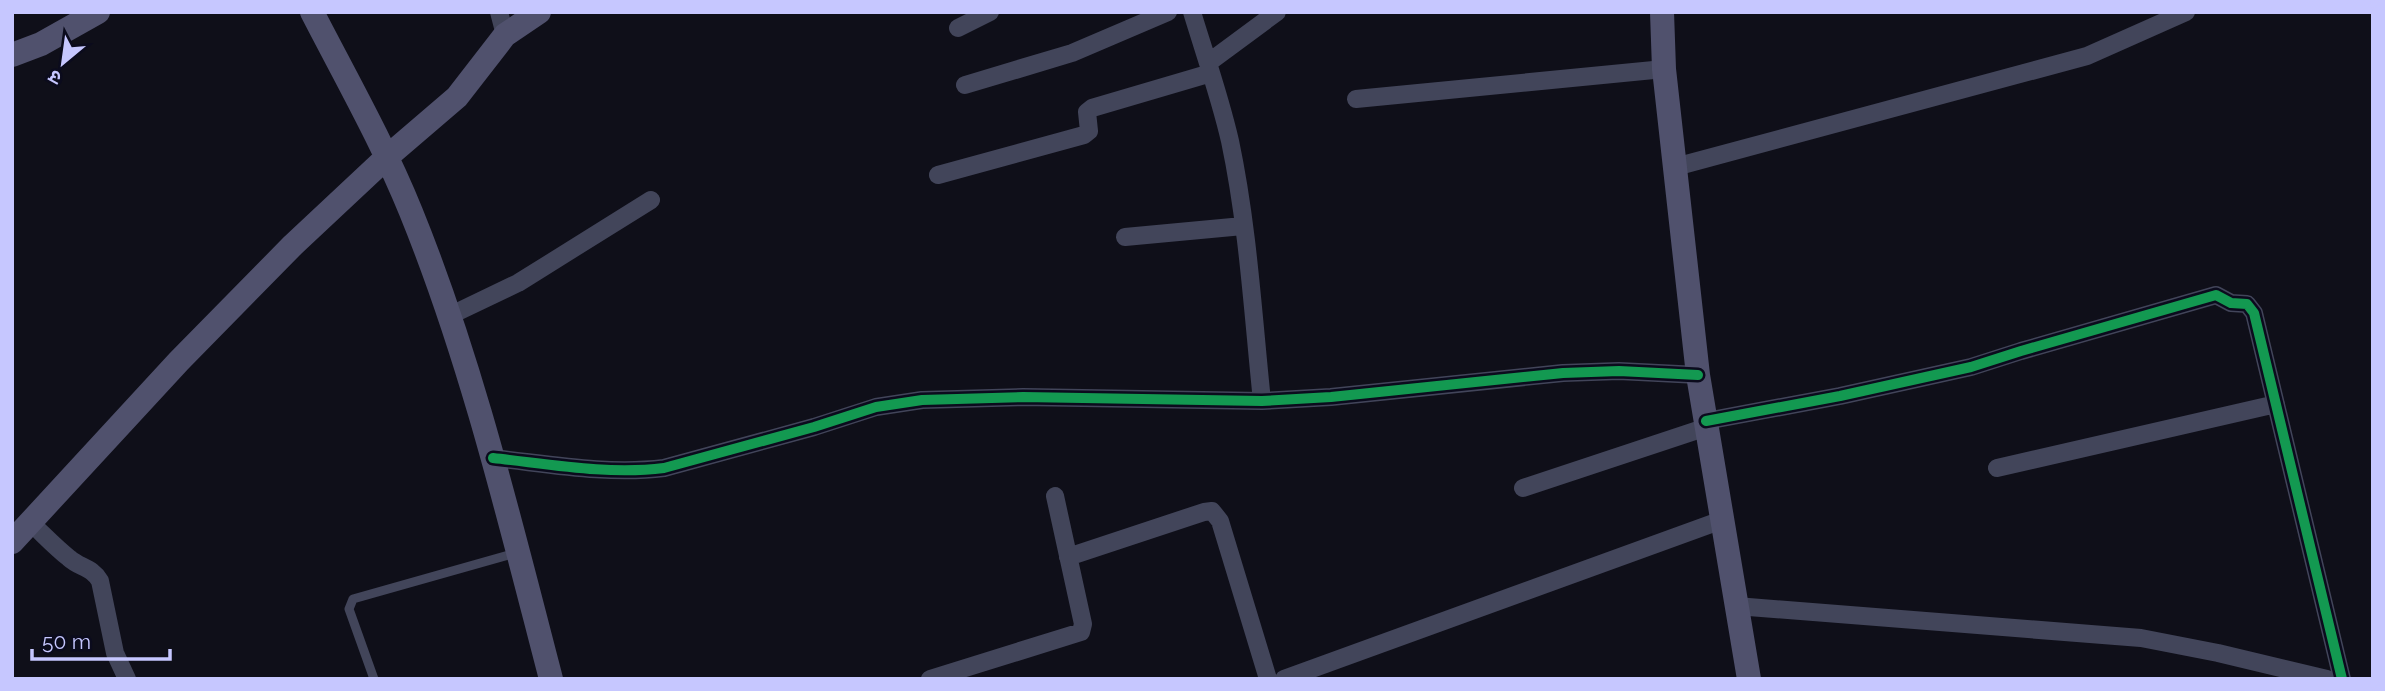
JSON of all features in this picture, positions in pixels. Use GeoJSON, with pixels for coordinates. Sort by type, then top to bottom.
{"type":"FeatureCollection","features":[{"type":"Feature","properties":{"kind":"street"},"geometry":{"type":"LineString","coordinates":[[12,55],[41,44],[98,12]]}},
{"type":"Feature","properties":{"kind":"street"},"geometry":{"type":"LineString","coordinates":[[312,12],[387,157],[430,260],[493,458],[551,679]]}},
{"type":"Feature","properties":{"kind":"street"},"geometry":{"type":"LineString","coordinates":[[12,542],[179,361],[293,245],[387,157],[457,97],[502,24],[514,27],[539,12]]}},
{"type":"Feature","properties":{"kind":"street"},"geometry":{"type":"LineString","coordinates":[[958,29],[990,12]]}},
{"type":"Feature","properties":{"kind":"street"},"geometry":{"type":"LineString","coordinates":[[965,85],[1072,53],[1167,12]]}},
{"type":"Feature","properties":{"kind":"street"},"geometry":{"type":"LineString","coordinates":[[1192,12],[1223,110],[1230,144],[1244,226],[1262,401]]}},
{"type":"Feature","properties":{"kind":"street"},"geometry":{"type":"LineString","coordinates":[[938,175],[1084,135],[1089,131],[1087,112],[1092,108],[1209,68],[1277,12]]}},
{"type":"Feature","properties":{"kind":"street"},"geometry":{"type":"LineString","coordinates":[[1662,12],[1664,69],[1698,375],[1745,677]]}},
{"type":"Feature","properties":{"kind":"street"},"geometry":{"type":"LineString","coordinates":[[1675,167],[2087,56],[2186,12]]}},
{"type":"Feature","properties":{"kind":"street"},"geometry":{"type":"LineString","coordinates":[[1356,99],[1664,69]]}},
{"type":"Feature","properties":{"kind":"street"},"geometry":{"type":"LineString","coordinates":[[449,316],[518,283],[651,200]]}},
{"type":"Feature","properties":{"kind":"street"},"geometry":{"type":"LineString","coordinates":[[1125,237],[1244,226]]}},
{"type":"Feature","properties":{"kind":"street"},"geometry":{"type":"LineString","coordinates":[[1523,488],[1706,424],[1971,368],[2216,295],[2223,296],[2231,303],[2247,304],[2253,309],[2342,679]]}},
{"type":"Feature","properties":{"kind":"street"},"geometry":{"type":"LineString","coordinates":[[493,458],[611,470],[664,468],[876,407],[922,400],[1023,397],[1262,401],[1331,397],[1563,373],[1619,371],[1698,375]]}},
{"type":"Feature","properties":{"kind":"street"},"geometry":{"type":"LineString","coordinates":[[1997,468],[2276,404]]}},
{"type":"Feature","properties":{"kind":"street"},"geometry":{"type":"LineString","coordinates":[[930,679],[1081,632],[1083,624],[1055,496]]}},
{"type":"Feature","properties":{"kind":"street"},"geometry":{"type":"LineString","coordinates":[[1068,557],[1212,511],[1220,521],[1268,679]]}},
{"type":"Feature","properties":{"kind":"street"},"geometry":{"type":"LineString","coordinates":[[1284,679],[1722,520]]}},
{"type":"Feature","properties":{"kind":"street"},"geometry":{"type":"LineString","coordinates":[[30,523],[70,559],[96,574],[100,581],[118,663],[127,679]]}},
{"type":"Feature","properties":{"kind":"street"},"geometry":{"type":"LineString","coordinates":[[1736,606],[2141,638],[2327,679]]}},
{"type":"Feature","properties":{"kind":"lane"},"geometry":{"type":"LineString","coordinates":[[373,679],[349,609],[353,599],[518,553]]}},
{"type":"Feature","properties":{"kind":"cycle path"},"geometry":{"type":"LineString","coordinates":[[1706,421],[1840,396],[1971,367],[2216,295],[2231,303],[2247,304],[2254,313],[2342,679]]}},
{"type":"Feature","properties":{"kind":"cycle path"},"geometry":{"type":"LineString","coordinates":[[493,458],[600,469],[664,468],[876,407],[922,400],[1023,397],[1262,401],[1331,397],[1563,373],[1619,371],[1698,375]]}}]}
